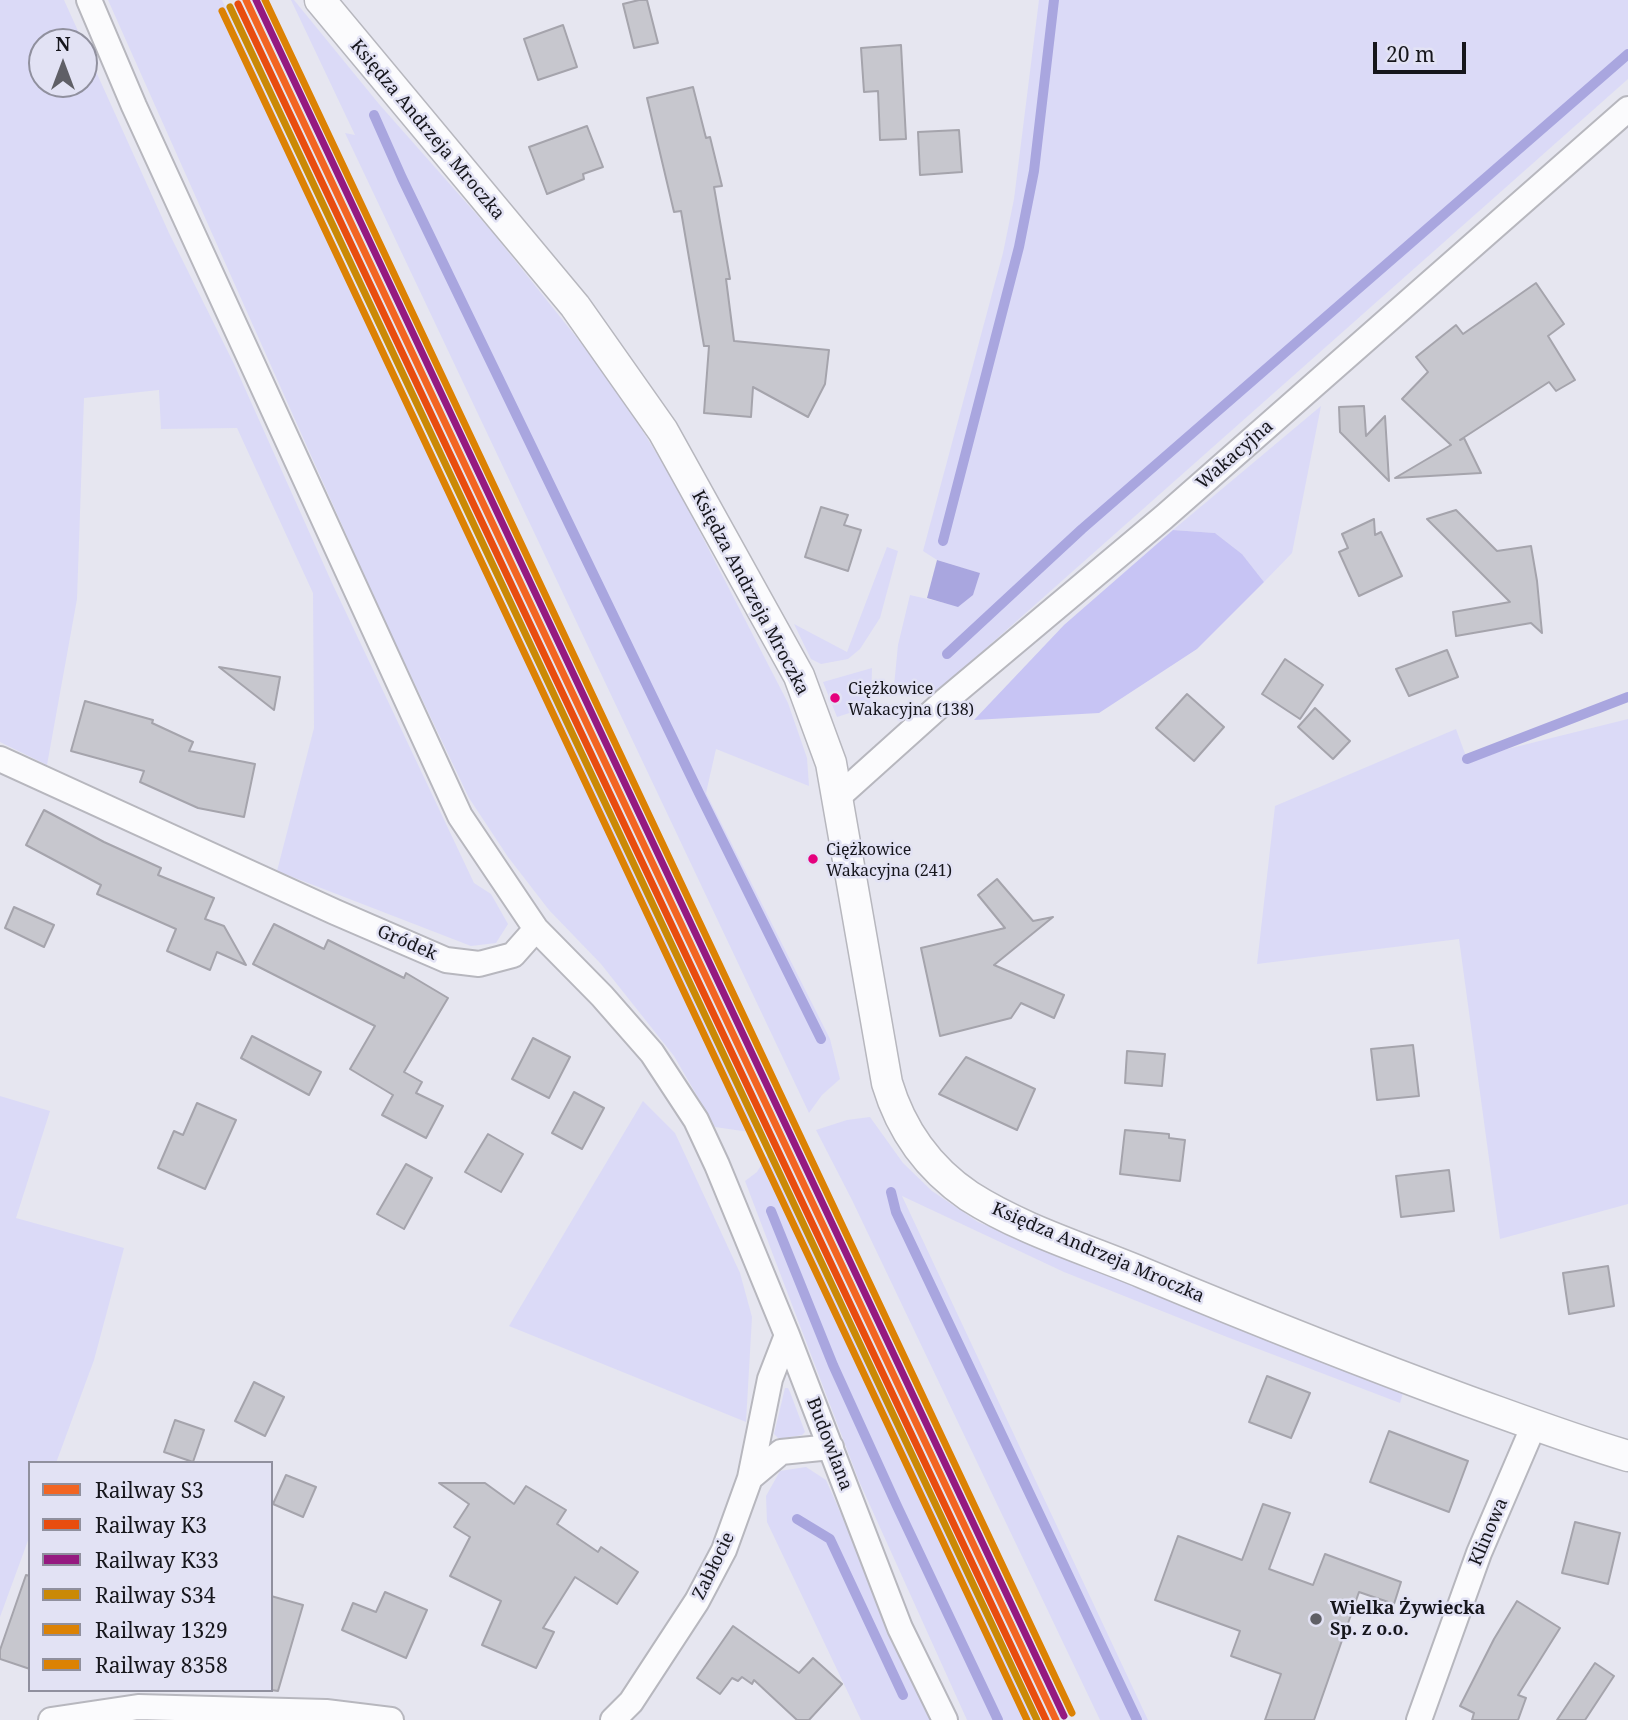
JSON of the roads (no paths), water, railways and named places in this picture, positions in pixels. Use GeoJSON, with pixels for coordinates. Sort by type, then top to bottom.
{"type":"FeatureCollection","features":[{"type":"Feature","properties":{"kind":"street"},"geometry":{"type":"LineString","coordinates":[[89,0],[140,118],[460,816],[536,929]]}},
{"type":"Feature","properties":{"kind":"street","name":"Księdza Andrzeja Mroczka"},"geometry":{"type":"LineString","coordinates":[[320,0],[575,306],[663,431],[799,676],[831,763],[887,1083],[904,1127],[918,1150],[969,1195],[1036,1230],[1233,1311],[1534,1425],[1628,1456]]}},
{"type":"Feature","properties":{"kind":"street","name":"Wakacyjna"},"geometry":{"type":"LineString","coordinates":[[838,796],[946,700],[1173,510],[1628,108]]}},
{"type":"Feature","properties":{"kind":"street","name":"Gródek"},"geometry":{"type":"LineString","coordinates":[[0,759],[446,960],[479,964],[513,955],[536,929]]}},
{"type":"Feature","properties":{"kind":"street","name":"Budowlana"},"geometry":{"type":"LineString","coordinates":[[536,929],[602,996],[652,1053],[696,1120],[718,1165],[787,1335],[900,1628],[945,1720]]}},
{"type":"Feature","properties":{"kind":"street","name":"Zabłocie"},"geometry":{"type":"LineString","coordinates":[[613,1720],[631,1702],[697,1601],[724,1550],[750,1478],[770,1379],[787,1335]]}},
{"type":"Feature","properties":{"kind":"street","name":"Klinowa"},"geometry":{"type":"LineString","coordinates":[[1419,1720],[1479,1553],[1534,1425]]}},
{"type":"Feature","properties":{"kind":"street"},"geometry":{"type":"LineString","coordinates":[[750,1478],[781,1452],[831,1447]]}},
{"type":"Feature","properties":{"kind":"street"},"geometry":{"type":"LineString","coordinates":[[51,1720],[138,1707],[326,1712],[391,1720]]}},
{"type":"Feature","properties":{"kind":"waterway"},"geometry":{"type":"LineString","coordinates":[[943,541],[1019,247],[1034,171],[1054,0]]}},
{"type":"Feature","properties":{"kind":"waterway"},"geometry":{"type":"LineString","coordinates":[[947,654],[1082,529],[1628,54]]}},
{"type":"Feature","properties":{"kind":"waterway"},"geometry":{"type":"LineString","coordinates":[[374,115],[699,793],[821,1039]]}},
{"type":"Feature","properties":{"kind":"waterway"},"geometry":{"type":"LineString","coordinates":[[1467,759],[1628,697]]}},
{"type":"Feature","properties":{"kind":"waterway"},"geometry":{"type":"LineString","coordinates":[[891,1192],[896,1212],[1137,1720]]}},
{"type":"Feature","properties":{"kind":"waterway"},"geometry":{"type":"LineString","coordinates":[[771,1211],[833,1365],[998,1720]]}},
{"type":"Feature","properties":{"kind":"waterway"},"geometry":{"type":"LineString","coordinates":[[797,1519],[830,1539],[903,1695]]}},
{"type":"Feature","properties":{"kind":"rail line","name":"S3"},"geometry":{"type":"LineString","coordinates":[[246,0],[1056,1720]]}},
{"type":"Feature","properties":{"kind":"rail line","name":"K33"},"geometry":{"type":"LineString","coordinates":[[256,0],[1064,1716]]}},
{"type":"Feature","properties":{"kind":"rail line","name":"1329"},"geometry":{"type":"LineString","coordinates":[[265,0],[1072,1713]]}},
{"type":"Feature","properties":{"kind":"rail line","name":"K3"},"geometry":{"type":"LineString","coordinates":[[238,4],[1046,1720]]}},
{"type":"Feature","properties":{"kind":"rail line","name":"S34"},"geometry":{"type":"LineString","coordinates":[[230,7],[1037,1720]]}},
{"type":"Feature","properties":{"kind":"rail line","name":"8358"},"geometry":{"type":"LineString","coordinates":[[222,11],[1027,1720]]}},
{"type":"Feature","properties":{"kind":"place","name":"Ciężkowice Wakacyjna (138)"},"geometry":{"type":"Point","coordinates":[835,698]}},
{"type":"Feature","properties":{"kind":"place","name":"Ciężkowice Wakacyjna (241)"},"geometry":{"type":"Point","coordinates":[813,859]}},
{"type":"Feature","properties":{"kind":"place","name":"Wielka Żywiecka Sp. z o.o."},"geometry":{"type":"Point","coordinates":[1316,1619]}}]}
